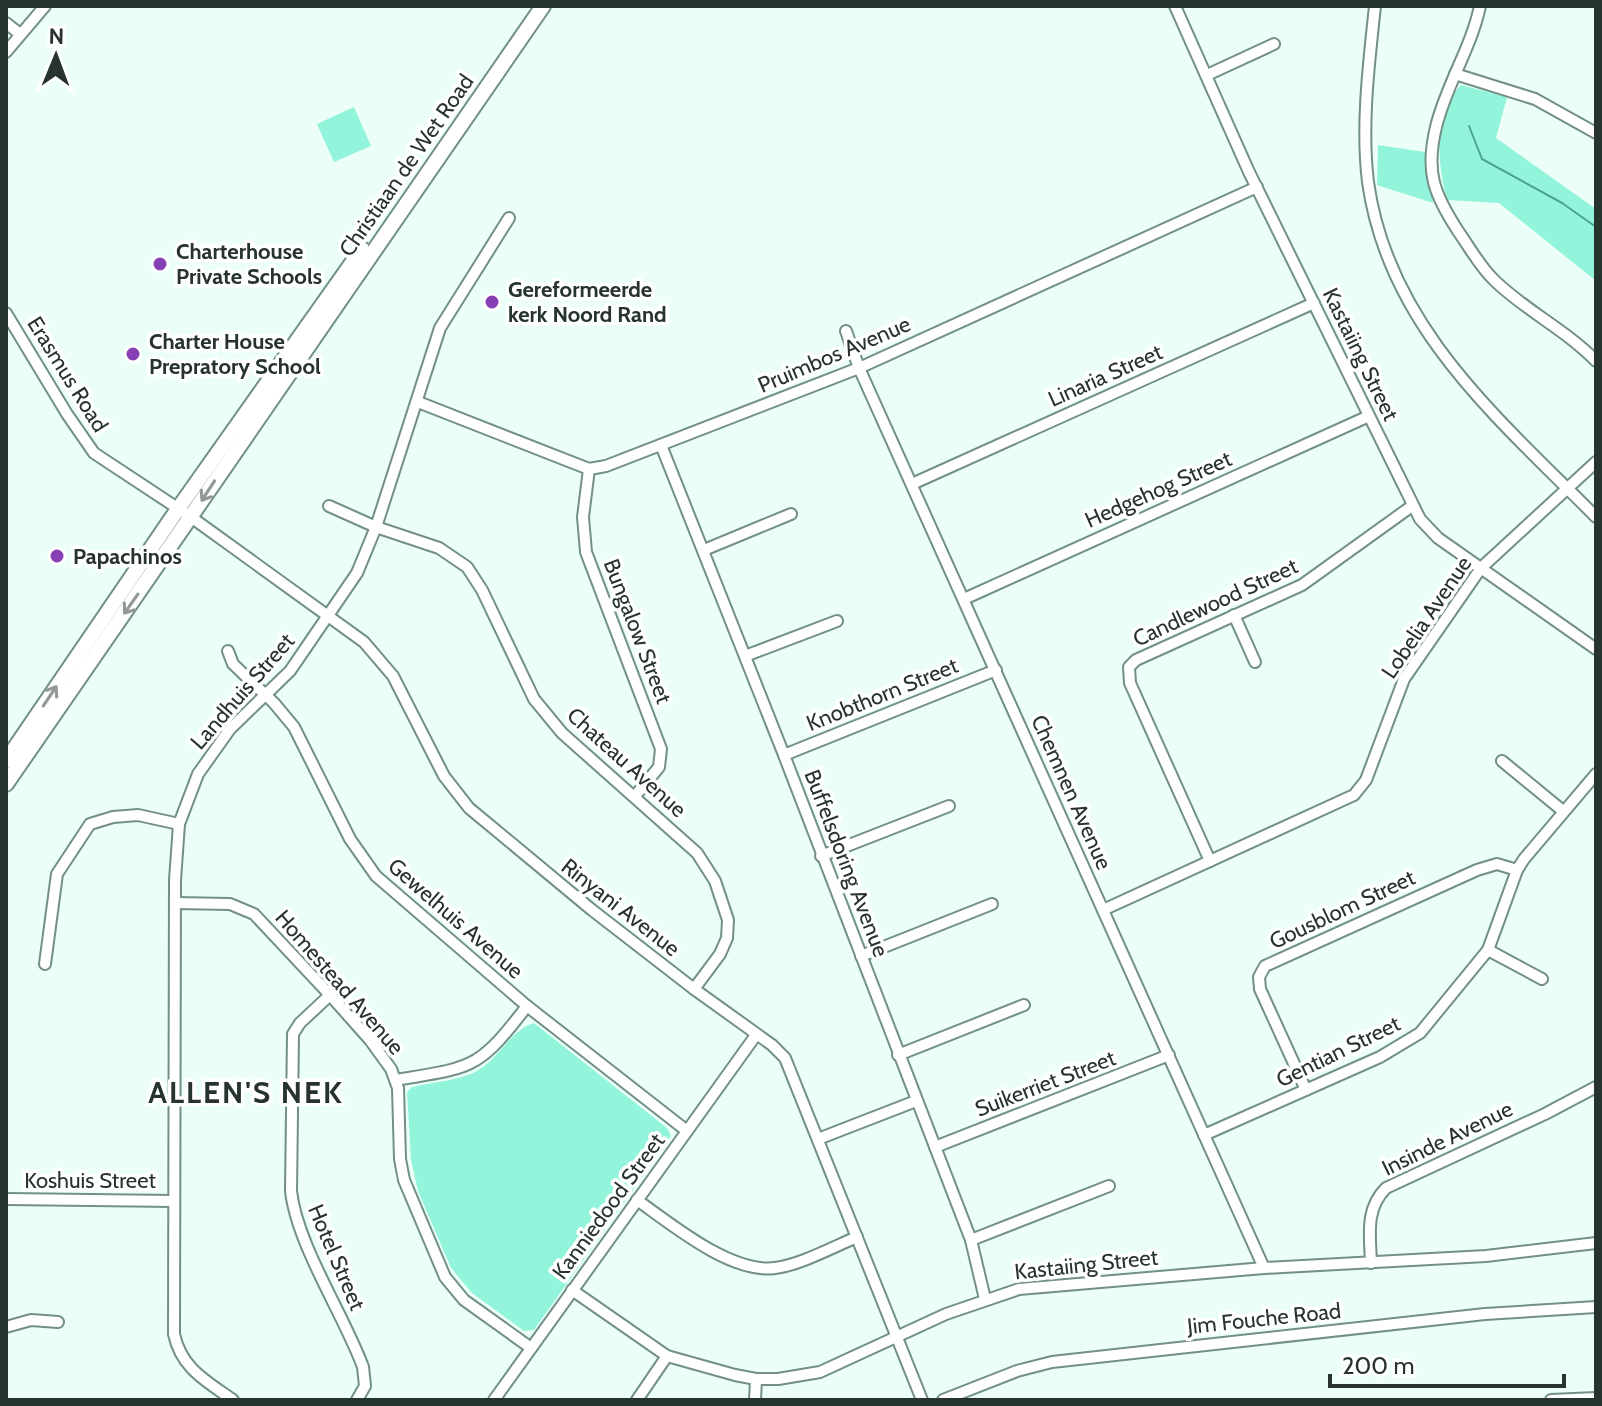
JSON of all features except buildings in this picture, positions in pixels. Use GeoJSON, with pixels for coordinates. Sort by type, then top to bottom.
{"type":"FeatureCollection","features":[{"type":"Feature","properties":{"kind":"main road","name":"Christiaan de Wet Road"},"geometry":{"type":"LineString","coordinates":[[6,784],[185,513],[531,6]]}},
{"type":"Feature","properties":{"kind":"main road","name":"Christiaan de Wet Road"},"geometry":{"type":"LineString","coordinates":[[6,761],[257,418],[543,6]]}},
{"type":"Feature","properties":{"kind":"street"},"geometry":{"type":"LineString","coordinates":[[6,52],[45,6]]}},
{"type":"Feature","properties":{"kind":"street","name":"Kastaiing Street"},"geometry":{"type":"LineString","coordinates":[[1175,6],[1257,187],[1412,506],[1430,531],[1596,649]]}},
{"type":"Feature","properties":{"kind":"street"},"geometry":{"type":"LineString","coordinates":[[1375,6],[1369,66],[1367,171],[1378,226],[1398,281],[1416,317],[1464,382],[1596,517]]}},
{"type":"Feature","properties":{"kind":"street"},"geometry":{"type":"LineString","coordinates":[[1480,6],[1470,42],[1439,115],[1432,148],[1431,175],[1439,202],[1494,280],[1576,341],[1596,361]]}},
{"type":"Feature","properties":{"kind":"street"},"geometry":{"type":"LineString","coordinates":[[6,23],[20,34]]}},
{"type":"Feature","properties":{"kind":"street"},"geometry":{"type":"LineString","coordinates":[[1207,75],[1274,44]]}},
{"type":"Feature","properties":{"kind":"street"},"geometry":{"type":"LineString","coordinates":[[1455,74],[1535,99],[1596,133]]}},
{"type":"Feature","properties":{"kind":"street","name":"Pruimbos Avenue"},"geometry":{"type":"LineString","coordinates":[[589,469],[606,466],[859,368],[1257,187]]}},
{"type":"Feature","properties":{"kind":"street","name":"Landhuis Street"},"geometry":{"type":"LineString","coordinates":[[233,1400],[193,1371],[178,1350],[174,1325],[175,850],[179,824],[191,789],[208,757],[230,729],[290,671],[362,564],[442,322],[509,218]]}},
{"type":"Feature","properties":{"kind":"street","name":"Linaria Street"},"geometry":{"type":"LineString","coordinates":[[912,484],[1314,303]]}},
{"type":"Feature","properties":{"kind":"street","name":"Erasmus Road"},"geometry":{"type":"LineString","coordinates":[[6,313],[94,453],[185,513]]}},
{"type":"Feature","properties":{"kind":"street","name":"Chemnen Avenue"},"geometry":{"type":"LineString","coordinates":[[846,331],[859,368],[1264,1268]]}},
{"type":"Feature","properties":{"kind":"street"},"geometry":{"type":"LineString","coordinates":[[418,402],[589,469]]}},
{"type":"Feature","properties":{"kind":"street","name":"Hedgehog Street"},"geometry":{"type":"LineString","coordinates":[[964,599],[1369,416]]}},
{"type":"Feature","properties":{"kind":"street","name":"Buffelsdoring Avenue"},"geometry":{"type":"LineString","coordinates":[[661,445],[971,1240],[985,1299]]}},
{"type":"Feature","properties":{"kind":"street","name":"Lobelia Avenue"},"geometry":{"type":"LineString","coordinates":[[1103,910],[1347,800],[1361,788],[1373,765],[1404,679],[1481,568],[1596,462]]}},
{"type":"Feature","properties":{"kind":"street","name":"Bungalow Street"},"geometry":{"type":"LineString","coordinates":[[589,469],[583,517],[586,552],[661,749],[659,767],[635,796]]}},
{"type":"Feature","properties":{"kind":"street","name":"Chateau Avenue"},"geometry":{"type":"LineString","coordinates":[[329,506],[376,527],[439,548],[467,567],[482,590],[528,687],[544,713],[562,733],[697,853],[715,881],[725,906],[728,929],[725,945],[694,989]]}},
{"type":"Feature","properties":{"kind":"street","name":"Candlewood Street"},"geometry":{"type":"LineString","coordinates":[[1210,861],[1127,672],[1136,660],[1317,576],[1412,506]]}},
{"type":"Feature","properties":{"kind":"street","name":"Rinyani Avenue"},"geometry":{"type":"LineString","coordinates":[[185,513],[364,642],[402,690],[444,776],[469,808],[592,910],[772,1045],[785,1058],[922,1400]]}},
{"type":"Feature","properties":{"kind":"street"},"geometry":{"type":"LineString","coordinates":[[704,550],[791,514]]}},
{"type":"Feature","properties":{"kind":"street"},"geometry":{"type":"LineString","coordinates":[[1234,615],[1255,662]]}},
{"type":"Feature","properties":{"kind":"street"},"geometry":{"type":"LineString","coordinates":[[745,656],[837,621]]}},
{"type":"Feature","properties":{"kind":"street","name":"Gewelhuis Avenue"},"geometry":{"type":"LineString","coordinates":[[228,651],[233,664],[294,727],[350,839],[376,876],[527,1006],[687,1131]]}},
{"type":"Feature","properties":{"kind":"street","name":"Knobthorn Street"},"geometry":{"type":"LineString","coordinates":[[784,755],[996,670]]}},
{"type":"Feature","properties":{"kind":"street"},"geometry":{"type":"LineString","coordinates":[[1502,761],[1563,811]]}},
{"type":"Feature","properties":{"kind":"street","name":"Gentian Street"},"geometry":{"type":"LineString","coordinates":[[1204,1135],[1380,1057],[1411,1040],[1488,950],[1517,870],[1596,774]]}},
{"type":"Feature","properties":{"kind":"street"},"geometry":{"type":"LineString","coordinates":[[821,856],[949,806]]}},
{"type":"Feature","properties":{"kind":"street"},"geometry":{"type":"LineString","coordinates":[[45,964],[57,874],[90,824],[113,817],[138,815],[179,824]]}},
{"type":"Feature","properties":{"kind":"street","name":"Gousblom Street"},"geometry":{"type":"LineString","coordinates":[[1306,1090],[1260,989],[1259,977],[1265,966],[1477,870],[1497,864],[1517,870]]}},
{"type":"Feature","properties":{"kind":"street","name":"Homestead Avenue"},"geometry":{"type":"LineString","coordinates":[[175,903],[230,904],[254,914],[377,1049],[396,1080],[404,1180],[442,1269],[464,1300],[531,1348]]}},
{"type":"Feature","properties":{"kind":"street"},"geometry":{"type":"LineString","coordinates":[[861,956],[992,904]]}},
{"type":"Feature","properties":{"kind":"street"},"geometry":{"type":"LineString","coordinates":[[1488,950],[1542,979]]}},
{"type":"Feature","properties":{"kind":"street","name":"Hotel Street"},"geometry":{"type":"LineString","coordinates":[[330,995],[300,1023],[293,1034],[291,1191],[293,1209],[363,1367],[365,1386],[357,1400]]}},
{"type":"Feature","properties":{"kind":"street"},"geometry":{"type":"LineString","coordinates":[[898,1055],[1024,1005]]}},
{"type":"Feature","properties":{"kind":"street"},"geometry":{"type":"LineString","coordinates":[[396,1080],[472,1065],[491,1051],[527,1006]]}},
{"type":"Feature","properties":{"kind":"street","name":"Kanniedood Street"},"geometry":{"type":"LineString","coordinates":[[494,1400],[756,1035]]}},
{"type":"Feature","properties":{"kind":"street","name":"Suikerriet Street"},"geometry":{"type":"LineString","coordinates":[[935,1147],[1169,1055]]}},
{"type":"Feature","properties":{"kind":"street","name":"Insinde Avenue"},"geometry":{"type":"LineString","coordinates":[[1371,1263],[1370,1214],[1377,1197],[1386,1188],[1596,1087]]}},
{"type":"Feature","properties":{"kind":"street"},"geometry":{"type":"LineString","coordinates":[[818,1139],[916,1101]]}},
{"type":"Feature","properties":{"kind":"street"},"geometry":{"type":"LineString","coordinates":[[971,1240],[1109,1186]]}},
{"type":"Feature","properties":{"kind":"street","name":"Koshuis Street"},"geometry":{"type":"LineString","coordinates":[[6,1199],[174,1201]]}},
{"type":"Feature","properties":{"kind":"street"},"geometry":{"type":"LineString","coordinates":[[637,1200],[712,1251],[759,1268],[783,1267],[857,1237]]}},
{"type":"Feature","properties":{"kind":"street","name":"Kastaiing Street"},"geometry":{"type":"LineString","coordinates":[[572,1290],[667,1356],[756,1379],[820,1372],[985,1299],[1028,1288],[1264,1268],[1486,1256],[1596,1243]]}},
{"type":"Feature","properties":{"kind":"street","name":"Jim Fouche Road"},"geometry":{"type":"LineString","coordinates":[[943,1400],[1017,1371],[1052,1362],[1485,1314],[1596,1307]]}},
{"type":"Feature","properties":{"kind":"street"},"geometry":{"type":"LineString","coordinates":[[6,1327],[31,1320],[58,1322]]}},
{"type":"Feature","properties":{"kind":"street"},"geometry":{"type":"LineString","coordinates":[[637,1400],[667,1356]]}},
{"type":"Feature","properties":{"kind":"street"},"geometry":{"type":"LineString","coordinates":[[755,1400],[756,1379]]}},
{"type":"Feature","properties":{"kind":"street"},"geometry":{"type":"LineString","coordinates":[[1551,1400],[1596,1398]]}},
{"type":"Feature","properties":{"kind":"green space"},"geometry":{"type":"Polygon","coordinates":[[[1461,85],[1507,97],[1496,138],[1596,209],[1596,281],[1499,203],[1447,200],[1441,170],[1440,140],[1446,111],[1461,85]]]}},
{"type":"Feature","properties":{"kind":"green space"},"geometry":{"type":"Polygon","coordinates":[[[354,107],[371,146],[334,162],[317,124],[354,107]]]}},
{"type":"Feature","properties":{"kind":"green space"},"geometry":{"type":"Polygon","coordinates":[[[1378,145],[1425,152],[1433,203],[1377,185],[1378,145]]]}},
{"type":"Feature","properties":{"kind":"green space"},"geometry":{"type":"Polygon","coordinates":[[[534,1023],[667,1128],[671,1136],[534,1330],[524,1331],[472,1293],[451,1268],[418,1191],[411,1159],[407,1092],[412,1087],[475,1072],[491,1061],[518,1032],[534,1023]]]}},
{"type":"Feature","properties":{"kind":"waterway"},"geometry":{"type":"LineString","coordinates":[[1469,126],[1482,159],[1562,203],[1596,227]]}},
{"type":"Feature","properties":{"kind":"place","name":"Charterhouse Private Schools"},"geometry":{"type":"Point","coordinates":[160,264]}},
{"type":"Feature","properties":{"kind":"place","name":"Gereformeerde kerk Noord Rand"},"geometry":{"type":"Point","coordinates":[492,302]}},
{"type":"Feature","properties":{"kind":"place","name":"Charter House Prepratory School"},"geometry":{"type":"Point","coordinates":[133,354]}},
{"type":"Feature","properties":{"kind":"place","name":"Papachinos"},"geometry":{"type":"Point","coordinates":[57,556]}},
{"type":"Feature","properties":{"kind":"district","name":"ALLEN'S NEK"},"geometry":{"type":"Point","coordinates":[246,1093]}}]}
